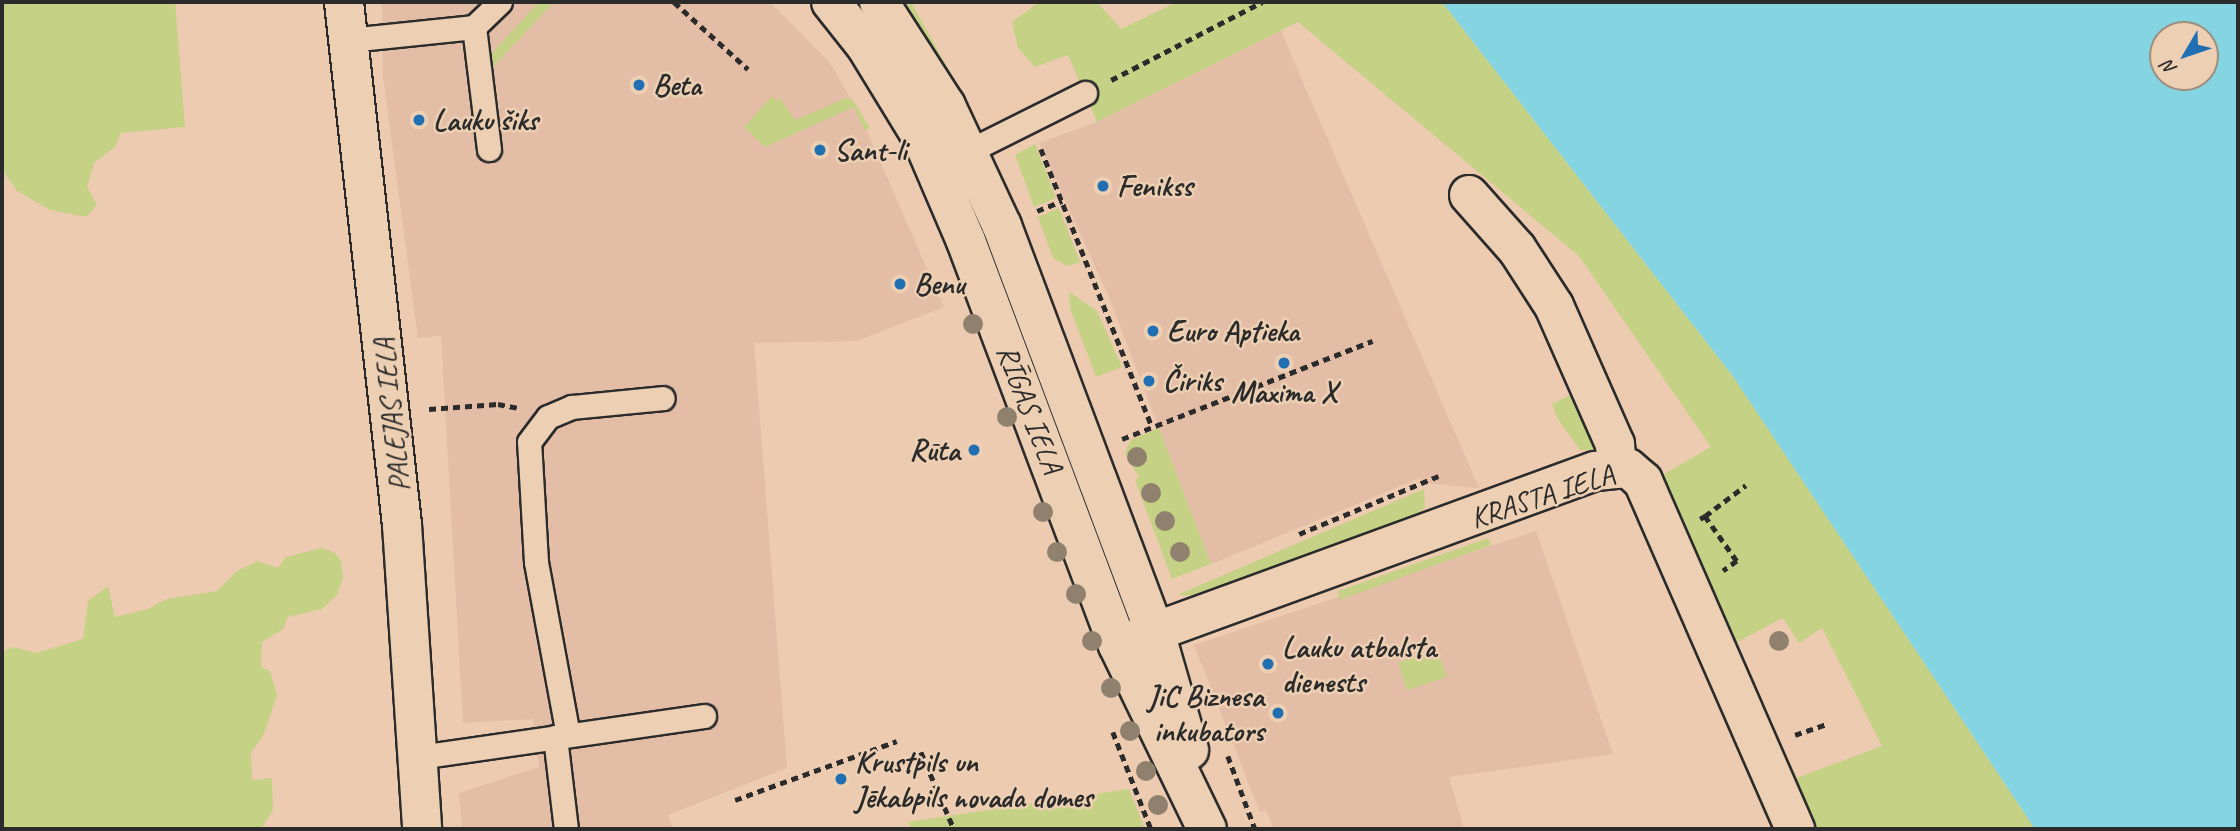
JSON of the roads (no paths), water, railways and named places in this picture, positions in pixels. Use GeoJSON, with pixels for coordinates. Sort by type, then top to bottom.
{"type":"FeatureCollection","features":[{"type":"Feature","properties":{"kind":"street","name":"PALEJAS IELA"},"geometry":{"type":"LineString","coordinates":[[344,2],[390,404],[419,757],[422,829]]}},
{"type":"Feature","properties":{"kind":"street","name":"RĪGAS IELA"},"geometry":{"type":"LineString","coordinates":[[831,2],[886,75],[935,166],[1118,645],[1209,829]]}},
{"type":"Feature","properties":{"kind":"street","name":"RĪGAS IELA"},"geometry":{"type":"LineString","coordinates":[[879,2],[920,62],[969,151],[1028,296],[1155,632],[1209,829]]}},
{"type":"Feature","properties":{"kind":"street"},"geometry":{"type":"LineString","coordinates":[[1469,195],[1517,250],[1554,306],[1615,444],[1617,467]]}},
{"type":"Feature","properties":{"kind":"street","name":"KRASTA IELA"},"geometry":{"type":"LineString","coordinates":[[1118,645],[1617,467],[1635,471],[1643,481],[1796,829]]}},
{"type":"Feature","properties":{"kind":"lane"},"geometry":{"type":"LineString","coordinates":[[349,40],[474,27],[499,2]]}},
{"type":"Feature","properties":{"kind":"lane"},"geometry":{"type":"LineString","coordinates":[[474,27],[489,149]]}},
{"type":"Feature","properties":{"kind":"lane"},"geometry":{"type":"LineString","coordinates":[[935,166],[1085,93]]}},
{"type":"Feature","properties":{"kind":"lane"},"geometry":{"type":"LineString","coordinates":[[566,829],[562,736],[536,562],[527,454],[539,425],[572,407],[663,398]]}},
{"type":"Feature","properties":{"kind":"lane"},"geometry":{"type":"LineString","coordinates":[[419,757],[704,716]]}},
{"type":"Feature","properties":{"kind":"water"},"geometry":{"type":"Polygon","coordinates":[[[1442,2],[2238,2],[2238,829],[2035,829],[1732,375],[1442,2]]]}},
{"type":"Feature","properties":{"kind":"place","name":"Beta"},"geometry":{"type":"Point","coordinates":[639,85]}},
{"type":"Feature","properties":{"kind":"place","name":"Lauku šiks"},"geometry":{"type":"Point","coordinates":[419,120]}},
{"type":"Feature","properties":{"kind":"place","name":"Sant-li"},"geometry":{"type":"Point","coordinates":[820,150]}},
{"type":"Feature","properties":{"kind":"place","name":"Fenikss"},"geometry":{"type":"Point","coordinates":[1103,186]}},
{"type":"Feature","properties":{"kind":"place","name":"Benu"},"geometry":{"type":"Point","coordinates":[900,284]}},
{"type":"Feature","properties":{"kind":"place","name":"Euro Aptieka"},"geometry":{"type":"Point","coordinates":[1153,331]}},
{"type":"Feature","properties":{"kind":"place","name":"Maxima X"},"geometry":{"type":"Point","coordinates":[1284,363]}},
{"type":"Feature","properties":{"kind":"place","name":"Čiriks"},"geometry":{"type":"Point","coordinates":[1149,381]}},
{"type":"Feature","properties":{"kind":"place","name":"Rūta"},"geometry":{"type":"Point","coordinates":[974,450]}},
{"type":"Feature","properties":{"kind":"place","name":"Lauku atbalsta dienests"},"geometry":{"type":"Point","coordinates":[1268,664]}},
{"type":"Feature","properties":{"kind":"place","name":"JiC Biznesa inkubators"},"geometry":{"type":"Point","coordinates":[1278,713]}},
{"type":"Feature","properties":{"kind":"place","name":"Krustpils un Jēkabpils novada domes"},"geometry":{"type":"Point","coordinates":[841,779]}}]}
